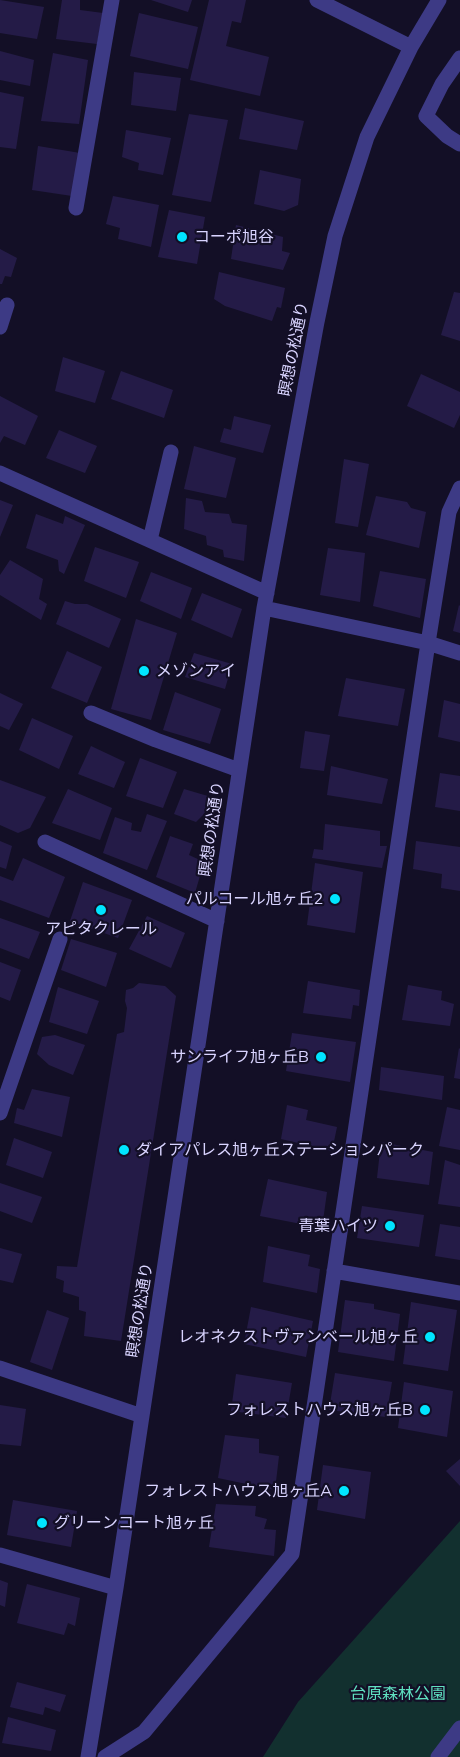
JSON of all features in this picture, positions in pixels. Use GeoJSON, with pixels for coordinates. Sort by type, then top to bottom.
{"type":"FeatureCollection","features":[{"type":"Feature","properties":{"kind":"street"},"geometry":{"type":"LineString","coordinates":[[76,208],[112,0]]}},
{"type":"Feature","properties":{"kind":"street"},"geometry":{"type":"LineString","coordinates":[[317,0],[411,47]]}},
{"type":"Feature","properties":{"kind":"street","name":"瞑想の松通り"},"geometry":{"type":"LineString","coordinates":[[88,1757],[117,1588],[264,608],[335,236],[367,137],[411,47],[439,0]]}},
{"type":"Feature","properties":{"kind":"street"},"geometry":{"type":"LineString","coordinates":[[460,58],[442,84],[426,116],[447,136],[460,144]]}},
{"type":"Feature","properties":{"kind":"street"},"geometry":{"type":"LineString","coordinates":[[0,327],[7,305]]}},
{"type":"Feature","properties":{"kind":"street"},"geometry":{"type":"LineString","coordinates":[[150,540],[171,452]]}},
{"type":"Feature","properties":{"kind":"street"},"geometry":{"type":"LineString","coordinates":[[0,473],[267,593]]}},
{"type":"Feature","properties":{"kind":"street"},"geometry":{"type":"LineString","coordinates":[[105,1757],[144,1732],[292,1554],[428,644],[449,512],[460,488]]}},
{"type":"Feature","properties":{"kind":"street"},"geometry":{"type":"LineString","coordinates":[[264,608],[460,653]]}},
{"type":"Feature","properties":{"kind":"street"},"geometry":{"type":"LineString","coordinates":[[91,713],[156,740],[239,770]]}},
{"type":"Feature","properties":{"kind":"street"},"geometry":{"type":"LineString","coordinates":[[45,842],[218,921]]}},
{"type":"Feature","properties":{"kind":"street"},"geometry":{"type":"LineString","coordinates":[[0,1113],[60,939]]}},
{"type":"Feature","properties":{"kind":"street"},"geometry":{"type":"LineString","coordinates":[[334,1270],[460,1293]]}},
{"type":"Feature","properties":{"kind":"street"},"geometry":{"type":"LineString","coordinates":[[0,1368],[142,1416]]}},
{"type":"Feature","properties":{"kind":"street"},"geometry":{"type":"LineString","coordinates":[[0,1555],[117,1588]]}},
{"type":"Feature","properties":{"kind":"street"},"geometry":{"type":"LineString","coordinates":[[438,1757],[460,1728]]}},
{"type":"Feature","properties":{"kind":"green space","name":"台原森林公園"},"geometry":{"type":"Polygon","coordinates":[[[460,1521],[460,1757],[263,1757],[298,1702],[460,1521]]]}},
{"type":"Feature","properties":{"kind":"building"},"geometry":{"type":"Polygon","coordinates":[[[0,0],[44,7],[37,39],[0,33],[0,0]]]}},
{"type":"Feature","properties":{"kind":"building"},"geometry":{"type":"Polygon","coordinates":[[[62,0],[80,0],[80,10],[103,13],[97,44],[56,39],[62,0]]]}},
{"type":"Feature","properties":{"kind":"building"},"geometry":{"type":"Polygon","coordinates":[[[151,0],[192,0],[188,12],[151,0]]]}},
{"type":"Feature","properties":{"kind":"building"},"geometry":{"type":"Polygon","coordinates":[[[209,0],[246,0],[241,23],[232,21],[226,46],[269,57],[260,96],[190,80],[209,0]]]}},
{"type":"Feature","properties":{"kind":"building"},"geometry":{"type":"Polygon","coordinates":[[[139,13],[198,27],[188,69],[130,56],[139,13]]]}},
{"type":"Feature","properties":{"kind":"building"},"geometry":{"type":"Polygon","coordinates":[[[0,51],[34,60],[30,86],[0,80],[0,51]]]}},
{"type":"Feature","properties":{"kind":"building"},"geometry":{"type":"Polygon","coordinates":[[[53,53],[88,60],[79,124],[41,121],[53,53]]]}},
{"type":"Feature","properties":{"kind":"building"},"geometry":{"type":"Polygon","coordinates":[[[134,72],[181,78],[176,111],[131,105],[134,72]]]}},
{"type":"Feature","properties":{"kind":"building"},"geometry":{"type":"Polygon","coordinates":[[[0,92],[24,97],[16,149],[0,147],[0,92]]]}},
{"type":"Feature","properties":{"kind":"building"},"geometry":{"type":"Polygon","coordinates":[[[245,108],[304,121],[297,150],[239,139],[245,108]]]}},
{"type":"Feature","properties":{"kind":"building"},"geometry":{"type":"Polygon","coordinates":[[[189,114],[228,120],[211,202],[172,195],[189,114]]]}},
{"type":"Feature","properties":{"kind":"building"},"geometry":{"type":"Polygon","coordinates":[[[126,130],[171,138],[163,175],[138,170],[139,163],[122,157],[126,130]]]}},
{"type":"Feature","properties":{"kind":"building"},"geometry":{"type":"Polygon","coordinates":[[[38,146],[80,153],[72,196],[32,190],[38,146]]]}},
{"type":"Feature","properties":{"kind":"building"},"geometry":{"type":"Polygon","coordinates":[[[260,170],[301,179],[298,205],[284,211],[254,204],[260,170]]]}},
{"type":"Feature","properties":{"kind":"building"},"geometry":{"type":"Polygon","coordinates":[[[113,196],[159,205],[151,247],[118,239],[120,228],[106,224],[113,196]]]}},
{"type":"Feature","properties":{"kind":"building","name":"コーポ旭谷"},"geometry":{"type":"Polygon","coordinates":[[[169,210],[205,217],[197,264],[158,257],[169,210]]]}},
{"type":"Feature","properties":{"kind":"building"},"geometry":{"type":"Polygon","coordinates":[[[236,225],[283,237],[282,251],[290,253],[283,270],[231,259],[236,225]]]}},
{"type":"Feature","properties":{"kind":"building"},"geometry":{"type":"Polygon","coordinates":[[[0,249],[17,258],[11,277],[5,276],[2,284],[0,284],[0,249]]]}},
{"type":"Feature","properties":{"kind":"building"},"geometry":{"type":"Polygon","coordinates":[[[219,272],[285,288],[281,308],[277,307],[272,321],[225,306],[214,299],[219,272]]]}},
{"type":"Feature","properties":{"kind":"building"},"geometry":{"type":"Polygon","coordinates":[[[454,292],[460,293],[460,341],[441,335],[454,292]]]}},
{"type":"Feature","properties":{"kind":"building"},"geometry":{"type":"Polygon","coordinates":[[[63,357],[105,371],[95,403],[55,391],[63,357]]]}},
{"type":"Feature","properties":{"kind":"building"},"geometry":{"type":"Polygon","coordinates":[[[121,371],[173,390],[164,418],[111,399],[121,371]]]}},
{"type":"Feature","properties":{"kind":"building"},"geometry":{"type":"Polygon","coordinates":[[[421,374],[460,392],[460,415],[454,428],[407,406],[421,374]]]}},
{"type":"Feature","properties":{"kind":"building"},"geometry":{"type":"Polygon","coordinates":[[[0,396],[38,416],[25,445],[4,436],[0,443],[0,396]]]}},
{"type":"Feature","properties":{"kind":"building"},"geometry":{"type":"Polygon","coordinates":[[[234,416],[271,425],[263,453],[220,442],[224,428],[231,430],[234,416]]]}},
{"type":"Feature","properties":{"kind":"building"},"geometry":{"type":"Polygon","coordinates":[[[59,430],[97,446],[85,473],[46,458],[59,430]]]}},
{"type":"Feature","properties":{"kind":"building"},"geometry":{"type":"Polygon","coordinates":[[[194,446],[236,458],[226,498],[184,489],[194,446]]]}},
{"type":"Feature","properties":{"kind":"building"},"geometry":{"type":"Polygon","coordinates":[[[344,459],[369,464],[358,527],[335,523],[344,459]]]}},
{"type":"Feature","properties":{"kind":"building"},"geometry":{"type":"Polygon","coordinates":[[[376,496],[407,502],[411,508],[426,512],[419,548],[366,535],[376,496]]]}},
{"type":"Feature","properties":{"kind":"building"},"geometry":{"type":"Polygon","coordinates":[[[186,498],[202,501],[205,512],[229,514],[232,523],[247,525],[244,561],[224,557],[223,550],[207,545],[206,536],[184,529],[186,498]]]}},
{"type":"Feature","properties":{"kind":"building"},"geometry":{"type":"Polygon","coordinates":[[[0,500],[13,505],[0,537],[0,500]]]}},
{"type":"Feature","properties":{"kind":"building"},"geometry":{"type":"Polygon","coordinates":[[[36,514],[63,524],[65,516],[85,525],[64,574],[59,571],[58,560],[26,548],[36,514]]]}},
{"type":"Feature","properties":{"kind":"building"},"geometry":{"type":"Polygon","coordinates":[[[95,547],[139,562],[126,598],[84,581],[95,547]]]}},
{"type":"Feature","properties":{"kind":"building"},"geometry":{"type":"Polygon","coordinates":[[[328,548],[365,553],[360,602],[320,595],[328,548]]]}},
{"type":"Feature","properties":{"kind":"building"},"geometry":{"type":"Polygon","coordinates":[[[10,560],[43,579],[39,599],[47,604],[41,620],[0,595],[0,575],[10,560]]]}},
{"type":"Feature","properties":{"kind":"building"},"geometry":{"type":"Polygon","coordinates":[[[380,571],[426,579],[420,618],[373,606],[380,571]]]}},
{"type":"Feature","properties":{"kind":"building"},"geometry":{"type":"Polygon","coordinates":[[[151,572],[192,588],[181,619],[140,601],[151,572]]]}},
{"type":"Feature","properties":{"kind":"building"},"geometry":{"type":"Polygon","coordinates":[[[202,593],[242,609],[232,638],[191,620],[202,593]]]}},
{"type":"Feature","properties":{"kind":"building"},"geometry":{"type":"Polygon","coordinates":[[[65,601],[87,604],[121,619],[109,648],[56,624],[65,601]]]}},
{"type":"Feature","properties":{"kind":"building"},"geometry":{"type":"Polygon","coordinates":[[[460,606],[460,633],[453,631],[460,606]]]}},
{"type":"Feature","properties":{"kind":"building","name":"メゾンアイ"},"geometry":{"type":"Polygon","coordinates":[[[136,619],[177,633],[151,720],[111,709],[136,619]]]}},
{"type":"Feature","properties":{"kind":"building"},"geometry":{"type":"Polygon","coordinates":[[[67,651],[102,667],[87,703],[51,688],[67,651]]]}},
{"type":"Feature","properties":{"kind":"building"},"geometry":{"type":"Polygon","coordinates":[[[194,653],[232,664],[225,689],[185,677],[194,653]]]}},
{"type":"Feature","properties":{"kind":"building"},"geometry":{"type":"Polygon","coordinates":[[[346,678],[405,689],[398,726],[338,716],[346,678]]]}},
{"type":"Feature","properties":{"kind":"building"},"geometry":{"type":"Polygon","coordinates":[[[175,692],[221,709],[210,744],[163,730],[175,692]]]}},
{"type":"Feature","properties":{"kind":"building"},"geometry":{"type":"Polygon","coordinates":[[[0,693],[23,704],[9,730],[0,726],[0,693]]]}},
{"type":"Feature","properties":{"kind":"building"},"geometry":{"type":"Polygon","coordinates":[[[444,700],[460,704],[460,742],[438,737],[444,700]]]}},
{"type":"Feature","properties":{"kind":"building"},"geometry":{"type":"Polygon","coordinates":[[[32,718],[73,736],[59,769],[19,750],[32,718]]]}},
{"type":"Feature","properties":{"kind":"building"},"geometry":{"type":"Polygon","coordinates":[[[305,731],[330,735],[324,771],[300,768],[305,731]]]}},
{"type":"Feature","properties":{"kind":"building"},"geometry":{"type":"Polygon","coordinates":[[[91,746],[125,762],[114,788],[78,774],[91,746]]]}},
{"type":"Feature","properties":{"kind":"building"},"geometry":{"type":"Polygon","coordinates":[[[140,758],[177,772],[163,808],[126,796],[140,758]]]}},
{"type":"Feature","properties":{"kind":"building"},"geometry":{"type":"Polygon","coordinates":[[[331,766],[388,779],[382,804],[327,795],[331,766]]]}},
{"type":"Feature","properties":{"kind":"building"},"geometry":{"type":"Polygon","coordinates":[[[440,773],[460,776],[460,811],[435,807],[440,773]]]}},
{"type":"Feature","properties":{"kind":"building"},"geometry":{"type":"Polygon","coordinates":[[[0,780],[46,797],[30,828],[18,833],[0,825],[0,780]]]}},
{"type":"Feature","properties":{"kind":"building"},"geometry":{"type":"Polygon","coordinates":[[[68,789],[112,808],[100,840],[52,823],[68,789]]]}},
{"type":"Feature","properties":{"kind":"building"},"geometry":{"type":"Polygon","coordinates":[[[184,789],[211,797],[204,814],[196,822],[174,814],[184,789]]]}},
{"type":"Feature","properties":{"kind":"building"},"geometry":{"type":"Polygon","coordinates":[[[147,814],[167,821],[147,870],[103,853],[115,817],[132,823],[131,830],[141,832],[147,814]]]}},
{"type":"Feature","properties":{"kind":"building"},"geometry":{"type":"Polygon","coordinates":[[[325,824],[380,831],[380,846],[387,846],[382,868],[312,858],[314,849],[323,850],[325,824]]]}},
{"type":"Feature","properties":{"kind":"building"},"geometry":{"type":"Polygon","coordinates":[[[170,836],[193,844],[189,855],[204,862],[195,893],[156,877],[170,836]]]}},
{"type":"Feature","properties":{"kind":"building"},"geometry":{"type":"Polygon","coordinates":[[[0,841],[12,846],[6,869],[0,867],[0,841]]]}},
{"type":"Feature","properties":{"kind":"building"},"geometry":{"type":"Polygon","coordinates":[[[416,841],[460,847],[460,891],[441,888],[442,874],[413,869],[416,841]]]}},
{"type":"Feature","properties":{"kind":"building"},"geometry":{"type":"Polygon","coordinates":[[[23,858],[65,877],[49,918],[0,900],[0,876],[13,881],[23,858]]]}},
{"type":"Feature","properties":{"kind":"building","name":"パルコール旭ヶ丘2"},"geometry":{"type":"Polygon","coordinates":[[[315,863],[363,872],[355,933],[307,925],[315,863]]]}},
{"type":"Feature","properties":{"kind":"building","name":"アピタクレール"},"geometry":{"type":"Polygon","coordinates":[[[83,882],[132,900],[118,938],[70,921],[83,882]]]}},
{"type":"Feature","properties":{"kind":"building"},"geometry":{"type":"Polygon","coordinates":[[[147,916],[185,933],[171,968],[129,949],[147,916]]]}},
{"type":"Feature","properties":{"kind":"building"},"geometry":{"type":"Polygon","coordinates":[[[0,918],[40,932],[29,959],[0,948],[0,918]]]}},
{"type":"Feature","properties":{"kind":"building"},"geometry":{"type":"Polygon","coordinates":[[[71,939],[117,953],[106,987],[61,970],[71,939]]]}},
{"type":"Feature","properties":{"kind":"building"},"geometry":{"type":"Polygon","coordinates":[[[0,962],[21,970],[10,1001],[0,997],[0,962]]]}},
{"type":"Feature","properties":{"kind":"building"},"geometry":{"type":"Polygon","coordinates":[[[308,981],[360,990],[359,1006],[353,1005],[351,1019],[303,1013],[308,981]]]}},
{"type":"Feature","properties":{"kind":"building","name":"ダイアパレス旭ヶ丘ステーションパーク"},"geometry":{"type":"Polygon","coordinates":[[[139,983],[165,986],[176,996],[121,1341],[84,1336],[86,1312],[79,1310],[79,1297],[63,1292],[64,1281],[56,1278],[57,1266],[77,1267],[117,1034],[124,1032],[127,1008],[126,990],[139,983]]]}},
{"type":"Feature","properties":{"kind":"building"},"geometry":{"type":"Polygon","coordinates":[[[408,985],[442,991],[441,1000],[454,1004],[450,1026],[402,1020],[408,985]]]}},
{"type":"Feature","properties":{"kind":"building"},"geometry":{"type":"Polygon","coordinates":[[[58,987],[99,1001],[87,1034],[49,1022],[58,987]]]}},
{"type":"Feature","properties":{"kind":"building","name":"サンライフ旭ヶ丘B"},"geometry":{"type":"Polygon","coordinates":[[[292,1033],[356,1042],[350,1082],[286,1071],[292,1033]]]}},
{"type":"Feature","properties":{"kind":"building"},"geometry":{"type":"Polygon","coordinates":[[[55,1035],[85,1045],[73,1075],[49,1065],[37,1054],[42,1037],[55,1035]]]}},
{"type":"Feature","properties":{"kind":"building"},"geometry":{"type":"Polygon","coordinates":[[[460,1049],[460,1079],[454,1078],[460,1049]]]}},
{"type":"Feature","properties":{"kind":"building"},"geometry":{"type":"Polygon","coordinates":[[[381,1067],[444,1076],[442,1100],[379,1090],[381,1067]]]}},
{"type":"Feature","properties":{"kind":"building"},"geometry":{"type":"Polygon","coordinates":[[[32,1089],[70,1097],[62,1137],[14,1123],[17,1108],[24,1110],[32,1089]]]}},
{"type":"Feature","properties":{"kind":"building"},"geometry":{"type":"Polygon","coordinates":[[[287,1105],[308,1110],[306,1120],[337,1127],[332,1151],[281,1139],[287,1105]]]}},
{"type":"Feature","properties":{"kind":"building"},"geometry":{"type":"Polygon","coordinates":[[[447,1107],[460,1110],[460,1150],[439,1146],[447,1107]]]}},
{"type":"Feature","properties":{"kind":"building"},"geometry":{"type":"Polygon","coordinates":[[[14,1138],[52,1152],[43,1178],[6,1165],[14,1138]]]}},
{"type":"Feature","properties":{"kind":"building"},"geometry":{"type":"Polygon","coordinates":[[[381,1142],[433,1152],[429,1185],[377,1178],[381,1142]]]}},
{"type":"Feature","properties":{"kind":"building"},"geometry":{"type":"Polygon","coordinates":[[[445,1160],[460,1165],[460,1207],[438,1204],[445,1160]]]}},
{"type":"Feature","properties":{"kind":"building"},"geometry":{"type":"Polygon","coordinates":[[[268,1179],[327,1192],[322,1228],[260,1216],[268,1179]]]}},
{"type":"Feature","properties":{"kind":"building"},"geometry":{"type":"Polygon","coordinates":[[[0,1183],[42,1197],[32,1223],[0,1211],[0,1183]]]}},
{"type":"Feature","properties":{"kind":"building","name":"青葉ハイツ"},"geometry":{"type":"Polygon","coordinates":[[[362,1206],[424,1215],[419,1247],[357,1238],[362,1206]]]}},
{"type":"Feature","properties":{"kind":"building"},"geometry":{"type":"Polygon","coordinates":[[[440,1224],[460,1227],[460,1260],[435,1256],[440,1224]]]}},
{"type":"Feature","properties":{"kind":"building"},"geometry":{"type":"Polygon","coordinates":[[[268,1246],[310,1255],[308,1266],[320,1269],[317,1293],[263,1282],[268,1246]]]}},
{"type":"Feature","properties":{"kind":"building"},"geometry":{"type":"Polygon","coordinates":[[[0,1248],[22,1254],[13,1283],[0,1280],[0,1248]]]}},
{"type":"Feature","properties":{"kind":"building"},"geometry":{"type":"Polygon","coordinates":[[[345,1300],[374,1304],[374,1309],[400,1314],[394,1361],[338,1352],[345,1300]]]}},
{"type":"Feature","properties":{"kind":"building","name":"レオネクストヴァンベール旭ヶ丘"},"geometry":{"type":"Polygon","coordinates":[[[411,1302],[457,1310],[448,1371],[403,1364],[411,1302]]]}},
{"type":"Feature","properties":{"kind":"building"},"geometry":{"type":"Polygon","coordinates":[[[251,1307],[313,1321],[306,1357],[244,1344],[251,1307]]]}},
{"type":"Feature","properties":{"kind":"building"},"geometry":{"type":"Polygon","coordinates":[[[47,1310],[69,1318],[52,1370],[30,1362],[47,1310]]]}},
{"type":"Feature","properties":{"kind":"building"},"geometry":{"type":"Polygon","coordinates":[[[335,1373],[392,1382],[386,1417],[329,1410],[335,1373]]]}},
{"type":"Feature","properties":{"kind":"building"},"geometry":{"type":"Polygon","coordinates":[[[236,1374],[292,1383],[286,1418],[231,1411],[236,1374]]]}},
{"type":"Feature","properties":{"kind":"building","name":"フォレストハウス旭ヶ丘B"},"geometry":{"type":"Polygon","coordinates":[[[404,1382],[453,1391],[447,1437],[398,1428],[404,1382]]]}},
{"type":"Feature","properties":{"kind":"building"},"geometry":{"type":"Polygon","coordinates":[[[0,1405],[26,1409],[21,1446],[0,1444],[0,1405]]]}},
{"type":"Feature","properties":{"kind":"building"},"geometry":{"type":"Polygon","coordinates":[[[225,1435],[259,1439],[259,1453],[279,1456],[275,1490],[218,1478],[225,1435]]]}},
{"type":"Feature","properties":{"kind":"building"},"geometry":{"type":"Polygon","coordinates":[[[460,1459],[460,1486],[446,1471],[460,1459]]]}},
{"type":"Feature","properties":{"kind":"building","name":"フォレストハウス旭ヶ丘A"},"geometry":{"type":"Polygon","coordinates":[[[323,1465],[371,1472],[365,1519],[317,1510],[323,1465]]]}},
{"type":"Feature","properties":{"kind":"building","name":"グリーンコート旭ヶ丘"},"geometry":{"type":"Polygon","coordinates":[[[13,1500],[77,1511],[71,1547],[7,1535],[13,1500]]]}},
{"type":"Feature","properties":{"kind":"building"},"geometry":{"type":"Polygon","coordinates":[[[216,1504],[256,1506],[255,1516],[267,1519],[264,1529],[276,1530],[274,1556],[209,1547],[216,1504]]]}},
{"type":"Feature","properties":{"kind":"building"},"geometry":{"type":"Polygon","coordinates":[[[0,1580],[8,1583],[5,1607],[0,1605],[0,1580]]]}},
{"type":"Feature","properties":{"kind":"building"},"geometry":{"type":"Polygon","coordinates":[[[27,1584],[80,1598],[75,1626],[68,1623],[64,1635],[17,1623],[27,1584]]]}},
{"type":"Feature","properties":{"kind":"building"},"geometry":{"type":"Polygon","coordinates":[[[17,1682],[66,1695],[60,1712],[45,1707],[43,1715],[10,1707],[17,1682]]]}},
{"type":"Feature","properties":{"kind":"building"},"geometry":{"type":"Polygon","coordinates":[[[8,1717],[56,1730],[51,1751],[2,1743],[8,1717]]]}},
{"type":"Feature","properties":{"kind":"place","name":"コーポ旭谷"},"geometry":{"type":"Point","coordinates":[182,237]}},
{"type":"Feature","properties":{"kind":"place","name":"メゾンアイ"},"geometry":{"type":"Point","coordinates":[144,671]}},
{"type":"Feature","properties":{"kind":"place","name":"パルコール旭ヶ丘2"},"geometry":{"type":"Point","coordinates":[335,899]}},
{"type":"Feature","properties":{"kind":"place","name":"アピタクレール"},"geometry":{"type":"Point","coordinates":[101,910]}},
{"type":"Feature","properties":{"kind":"place","name":"サンライフ旭ヶ丘B"},"geometry":{"type":"Point","coordinates":[321,1057]}},
{"type":"Feature","properties":{"kind":"place","name":"ダイアパレス旭ヶ丘ステーションパーク"},"geometry":{"type":"Point","coordinates":[124,1150]}},
{"type":"Feature","properties":{"kind":"place","name":"青葉ハイツ"},"geometry":{"type":"Point","coordinates":[390,1226]}},
{"type":"Feature","properties":{"kind":"place","name":"レオネクストヴァンベール旭ヶ丘"},"geometry":{"type":"Point","coordinates":[430,1337]}},
{"type":"Feature","properties":{"kind":"place","name":"フォレストハウス旭ヶ丘B"},"geometry":{"type":"Point","coordinates":[425,1410]}},
{"type":"Feature","properties":{"kind":"place","name":"フォレストハウス旭ヶ丘A"},"geometry":{"type":"Point","coordinates":[344,1491]}},
{"type":"Feature","properties":{"kind":"place","name":"グリーンコート旭ヶ丘"},"geometry":{"type":"Point","coordinates":[42,1523]}}]}
